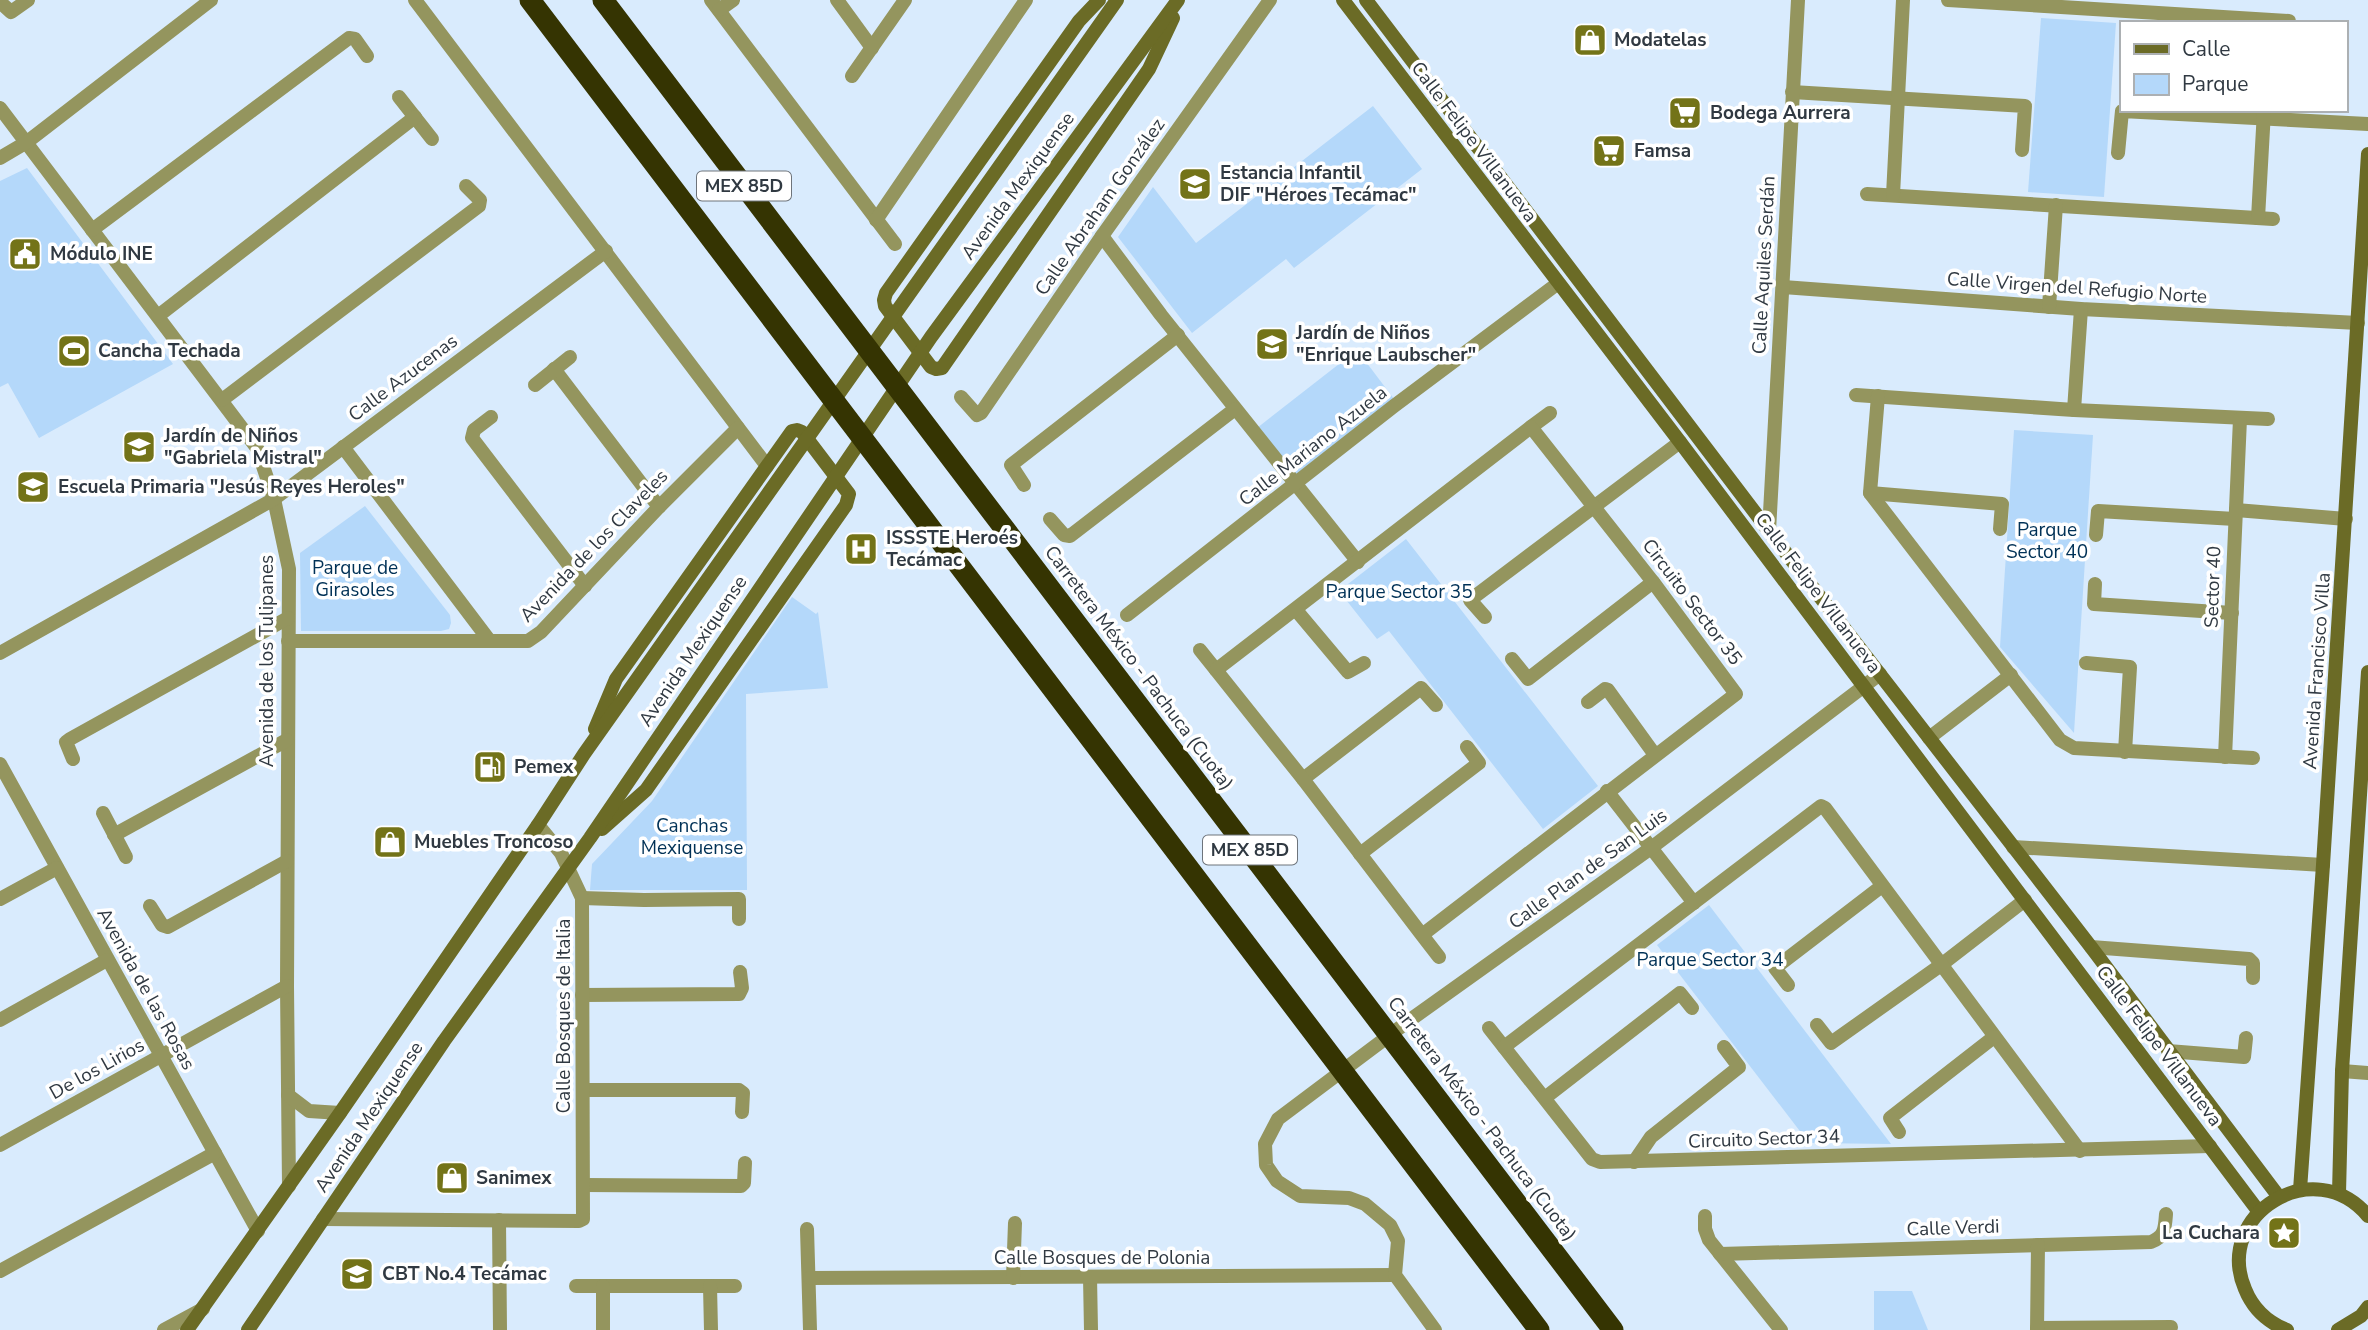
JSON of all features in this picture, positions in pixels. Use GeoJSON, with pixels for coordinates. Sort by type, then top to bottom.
{"type":"FeatureCollection","features":[{"type":"Feature","properties":{"kind":"highway","name":"MEX 85D"},"geometry":{"type":"LineString","coordinates":[[530,0],[1539,1330]]}},
{"type":"Feature","properties":{"kind":"highway","name":"Carretera México - Pachuca (Cuota)"},"geometry":{"type":"LineString","coordinates":[[603,0],[1613,1330]]}},
{"type":"Feature","properties":{"kind":"main road"},"geometry":{"type":"LineString","coordinates":[[1099,0],[1079,21],[886,293],[885,306],[931,367],[942,368],[1149,69],[1180,0]]}},
{"type":"Feature","properties":{"kind":"main road","name":"Avenida Mexiquense"},"geometry":{"type":"LineString","coordinates":[[187,1330],[341,1112],[584,754],[1117,0]]}},
{"type":"Feature","properties":{"kind":"main road","name":"Avenida Mexiquense"},"geometry":{"type":"LineString","coordinates":[[248,1330],[444,1041],[569,869],[931,337],[1180,0]]}},
{"type":"Feature","properties":{"kind":"main road","name":"Calle Felipe Villanueva"},"geometry":{"type":"LineString","coordinates":[[1343,0],[1680,442],[2259,1212]]}},
{"type":"Feature","properties":{"kind":"main road","name":"Calle Felipe Villanueva"},"geometry":{"type":"LineString","coordinates":[[1366,0],[1707,451],[2091,947],[2279,1197]]}},
{"type":"Feature","properties":{"kind":"main road","name":"Avenida Francisco Villa"},"geometry":{"type":"LineString","coordinates":[[2301,1190],[2346,519],[2363,325],[2368,154]]}},
{"type":"Feature","properties":{"kind":"main road"},"geometry":{"type":"LineString","coordinates":[[584,754],[615,679],[792,431],[797,429],[802,432],[849,494],[848,500],[646,790],[590,838]]}},
{"type":"Feature","properties":{"kind":"main road"},"geometry":{"type":"LineString","coordinates":[[1693,460],[1707,451]]}},
{"type":"Feature","properties":{"kind":"main road"},"geometry":{"type":"LineString","coordinates":[[2339,1194],[2342,1071],[2361,876],[2368,672]]}},
{"type":"Feature","properties":{"kind":"main road"},"geometry":{"type":"LineString","coordinates":[[2287,1330],[2260,1314],[2249,1299],[2242,1282],[2239,1263],[2248,1227],[2259,1212],[2279,1197],[2301,1190],[2326,1190],[2339,1194],[2360,1206],[2368,1216]]}},
{"type":"Feature","properties":{"kind":"main road"},"geometry":{"type":"LineString","coordinates":[[2343,1329],[2366,1316]]}},
{"type":"Feature","properties":{"kind":"street"},"geometry":{"type":"LineString","coordinates":[[0,2],[11,12],[28,0]]}},
{"type":"Feature","properties":{"kind":"street"},"geometry":{"type":"LineString","coordinates":[[0,158],[27,142],[211,0]]}},
{"type":"Feature","properties":{"kind":"street"},"geometry":{"type":"LineString","coordinates":[[415,0],[767,466]]}},
{"type":"Feature","properties":{"kind":"street"},"geometry":{"type":"LineString","coordinates":[[733,0],[715,5],[895,244]]}},
{"type":"Feature","properties":{"kind":"street"},"geometry":{"type":"LineString","coordinates":[[837,0],[872,48]]}},
{"type":"Feature","properties":{"kind":"street"},"geometry":{"type":"LineString","coordinates":[[852,76],[905,0]]}},
{"type":"Feature","properties":{"kind":"street"},"geometry":{"type":"LineString","coordinates":[[876,220],[1026,0]]}},
{"type":"Feature","properties":{"kind":"street","name":"Calle Abraham González"},"geometry":{"type":"LineString","coordinates":[[961,397],[973,412],[981,414],[1102,236],[1270,0]]}},
{"type":"Feature","properties":{"kind":"street","name":"Calle Aquiles Serdán"},"geometry":{"type":"LineString","coordinates":[[1769,531],[1798,0]]}},
{"type":"Feature","properties":{"kind":"street"},"geometry":{"type":"LineString","coordinates":[[1893,195],[1903,0]]}},
{"type":"Feature","properties":{"kind":"street"},"geometry":{"type":"LineString","coordinates":[[1948,0],[2097,4],[2289,21]]}},
{"type":"Feature","properties":{"kind":"street"},"geometry":{"type":"LineString","coordinates":[[92,230],[349,38],[355,39],[367,56]]}},
{"type":"Feature","properties":{"kind":"street"},"geometry":{"type":"LineString","coordinates":[[1792,92],[2025,106],[2022,150]]}},
{"type":"Feature","properties":{"kind":"street"},"geometry":{"type":"LineString","coordinates":[[399,97],[432,139]]}},
{"type":"Feature","properties":{"kind":"street","name":"Avenida de los Tulipanes"},"geometry":{"type":"LineString","coordinates":[[0,108],[257,448],[274,499],[289,569],[289,1186]]}},
{"type":"Feature","properties":{"kind":"street"},"geometry":{"type":"LineString","coordinates":[[2119,153],[2122,112]]}},
{"type":"Feature","properties":{"kind":"street"},"geometry":{"type":"LineString","coordinates":[[2158,112],[2264,115],[2368,124]]}},
{"type":"Feature","properties":{"kind":"street"},"geometry":{"type":"LineString","coordinates":[[1867,194],[2265,219],[2264,115]]}},
{"type":"Feature","properties":{"kind":"street"},"geometry":{"type":"LineString","coordinates":[[158,316],[415,117]]}},
{"type":"Feature","properties":{"kind":"street"},"geometry":{"type":"LineString","coordinates":[[222,400],[480,206],[480,200],[466,186]]}},
{"type":"Feature","properties":{"kind":"street"},"geometry":{"type":"LineString","coordinates":[[2049,307],[2056,205]]}},
{"type":"Feature","properties":{"kind":"street"},"geometry":{"type":"LineString","coordinates":[[1102,236],[1358,562]]}},
{"type":"Feature","properties":{"kind":"street","name":"Calle Azucenas"},"geometry":{"type":"LineString","coordinates":[[0,653],[274,499],[606,251]]}},
{"type":"Feature","properties":{"kind":"street","name":"Calle Mariano Azuela"},"geometry":{"type":"LineString","coordinates":[[1127,615],[1394,406],[1557,284]]}},
{"type":"Feature","properties":{"kind":"street","name":"Calle Virgen del Refugio Norte"},"geometry":{"type":"LineString","coordinates":[[1783,287],[2049,307],[2363,325]]}},
{"type":"Feature","properties":{"kind":"street"},"geometry":{"type":"LineString","coordinates":[[2074,410],[2081,309]]}},
{"type":"Feature","properties":{"kind":"street"},"geometry":{"type":"LineString","coordinates":[[1024,485],[1011,465],[1178,335]]}},
{"type":"Feature","properties":{"kind":"street"},"geometry":{"type":"LineString","coordinates":[[535,385],[570,357]]}},
{"type":"Feature","properties":{"kind":"street"},"geometry":{"type":"LineString","coordinates":[[554,369],[659,507]]}},
{"type":"Feature","properties":{"kind":"street"},"geometry":{"type":"LineString","coordinates":[[1856,395],[2074,410],[2268,419]]}},
{"type":"Feature","properties":{"kind":"street"},"geometry":{"type":"LineString","coordinates":[[1878,396],[1870,493],[2060,740],[2074,748],[2253,758]]}},
{"type":"Feature","properties":{"kind":"street"},"geometry":{"type":"LineString","coordinates":[[1050,519],[1064,535],[1070,536],[1235,408]]}},
{"type":"Feature","properties":{"kind":"street"},"geometry":{"type":"LineString","coordinates":[[1216,670],[1550,412]]}},
{"type":"Feature","properties":{"kind":"street"},"geometry":{"type":"LineString","coordinates":[[491,417],[474,430],[472,438],[585,586]]}},
{"type":"Feature","properties":{"kind":"street","name":"Sector 40"},"geometry":{"type":"LineString","coordinates":[[2225,757],[2240,418]]}},
{"type":"Feature","properties":{"kind":"street","name":"Circuito Sector 35"},"geometry":{"type":"LineString","coordinates":[[1422,935],[1736,694],[1653,582],[1531,427]]}},
{"type":"Feature","properties":{"kind":"street","name":"Avenida de los Claveles"},"geometry":{"type":"LineString","coordinates":[[288,641],[528,640],[541,632],[738,428]]}},
{"type":"Feature","properties":{"kind":"street"},"geometry":{"type":"LineString","coordinates":[[1485,617],[1470,600],[1680,442]]}},
{"type":"Feature","properties":{"kind":"street"},"geometry":{"type":"LineString","coordinates":[[343,447],[489,640]]}},
{"type":"Feature","properties":{"kind":"street"},"geometry":{"type":"LineString","coordinates":[[1870,493],[2002,504],[2000,529]]}},
{"type":"Feature","properties":{"kind":"street"},"geometry":{"type":"LineString","coordinates":[[2096,535],[2098,511],[2346,519]]}},
{"type":"Feature","properties":{"kind":"street"},"geometry":{"type":"LineString","coordinates":[[1512,659],[1528,679],[1653,582]]}},
{"type":"Feature","properties":{"kind":"street"},"geometry":{"type":"LineString","coordinates":[[2095,584],[2094,604],[2232,613]]}},
{"type":"Feature","properties":{"kind":"street"},"geometry":{"type":"LineString","coordinates":[[1296,610],[1348,672],[1364,663]]}},
{"type":"Feature","properties":{"kind":"street"},"geometry":{"type":"LineString","coordinates":[[73,759],[66,742],[70,739],[288,618]]}},
{"type":"Feature","properties":{"kind":"street"},"geometry":{"type":"LineString","coordinates":[[1200,650],[1439,957]]}},
{"type":"Feature","properties":{"kind":"street"},"geometry":{"type":"LineString","coordinates":[[2086,663],[2130,667],[2125,751]]}},
{"type":"Feature","properties":{"kind":"street","name":"Calle Plan de San Luis"},"geometry":{"type":"LineString","coordinates":[[1395,1275],[1398,1241],[1390,1225],[1365,1204],[1349,1198],[1300,1196],[1278,1181],[1266,1165],[1265,1144],[1278,1119],[1410,1020],[1651,848],[1880,674]]}},
{"type":"Feature","properties":{"kind":"street"},"geometry":{"type":"LineString","coordinates":[[1929,738],[2011,675]]}},
{"type":"Feature","properties":{"kind":"street"},"geometry":{"type":"LineString","coordinates":[[1303,779],[1421,688],[1436,705]]}},
{"type":"Feature","properties":{"kind":"street"},"geometry":{"type":"LineString","coordinates":[[1588,702],[1605,689],[1608,690],[1655,755]]}},
{"type":"Feature","properties":{"kind":"street"},"geometry":{"type":"LineString","coordinates":[[114,835],[287,740]]}},
{"type":"Feature","properties":{"kind":"street"},"geometry":{"type":"LineString","coordinates":[[1360,854],[1479,763],[1467,747]]}},
{"type":"Feature","properties":{"kind":"street","name":"Avenida de las Rosas"},"geometry":{"type":"LineString","coordinates":[[2,771],[258,1231]]}},
{"type":"Feature","properties":{"kind":"street"},"geometry":{"type":"LineString","coordinates":[[1607,792],[1693,903]]}},
{"type":"Feature","properties":{"kind":"street"},"geometry":{"type":"LineString","coordinates":[[1504,1047],[1821,806],[2080,1151]]}},
{"type":"Feature","properties":{"kind":"street"},"geometry":{"type":"LineString","coordinates":[[103,813],[126,857]]}},
{"type":"Feature","properties":{"kind":"street","name":"Calle Bosques de Italia"},"geometry":{"type":"LineString","coordinates":[[499,1220],[583,1219],[582,898],[561,853],[538,825]]}},
{"type":"Feature","properties":{"kind":"street"},"geometry":{"type":"LineString","coordinates":[[2013,847],[2323,865]]}},
{"type":"Feature","properties":{"kind":"street"},"geometry":{"type":"LineString","coordinates":[[150,906],[162,925],[168,927],[287,861]]}},
{"type":"Feature","properties":{"kind":"street"},"geometry":{"type":"LineString","coordinates":[[0,899],[57,868]]}},
{"type":"Feature","properties":{"kind":"street"},"geometry":{"type":"LineString","coordinates":[[1788,985],[1775,968],[1882,886]]}},
{"type":"Feature","properties":{"kind":"street"},"geometry":{"type":"LineString","coordinates":[[582,898],[644,901],[739,899],[739,919]]}},
{"type":"Feature","properties":{"kind":"street"},"geometry":{"type":"LineString","coordinates":[[1817,1025],[1831,1043],[2025,901]]}},
{"type":"Feature","properties":{"kind":"street"},"geometry":{"type":"LineString","coordinates":[[2091,947],[2252,960],[2253,978]]}},
{"type":"Feature","properties":{"kind":"street"},"geometry":{"type":"LineString","coordinates":[[0,1020],[107,960]]}},
{"type":"Feature","properties":{"kind":"street"},"geometry":{"type":"LineString","coordinates":[[582,995],[739,993],[742,988],[740,972]]}},
{"type":"Feature","properties":{"kind":"street","name":"De los Lirios"},"geometry":{"type":"LineString","coordinates":[[0,1145],[287,986]]}},
{"type":"Feature","properties":{"kind":"street"},"geometry":{"type":"LineString","coordinates":[[1546,1097],[1680,993],[1692,1008]]}},
{"type":"Feature","properties":{"kind":"street","name":"Circuito Sector 34"},"geometry":{"type":"LineString","coordinates":[[1489,1028],[1546,1097],[1592,1159],[1600,1162],[2210,1146]]}},
{"type":"Feature","properties":{"kind":"street"},"geometry":{"type":"LineString","coordinates":[[1899,1132],[1891,1121],[1892,1117],[1994,1037]]}},
{"type":"Feature","properties":{"kind":"street"},"geometry":{"type":"LineString","coordinates":[[2168,1051],[2244,1057],[2246,1038]]}},
{"type":"Feature","properties":{"kind":"street"},"geometry":{"type":"LineString","coordinates":[[1634,1162],[1651,1137],[1739,1067],[1724,1047]]}},
{"type":"Feature","properties":{"kind":"street"},"geometry":{"type":"LineString","coordinates":[[2342,1071],[2368,1073]]}},
{"type":"Feature","properties":{"kind":"street"},"geometry":{"type":"LineString","coordinates":[[584,1090],[739,1090],[743,1093],[742,1112]]}},
{"type":"Feature","properties":{"kind":"street"},"geometry":{"type":"LineString","coordinates":[[288,1095],[309,1111],[341,1112]]}},
{"type":"Feature","properties":{"kind":"street"},"geometry":{"type":"LineString","coordinates":[[0,1271],[215,1153]]}},
{"type":"Feature","properties":{"kind":"street"},"geometry":{"type":"LineString","coordinates":[[584,1185],[741,1185],[744,1183],[745,1163]]}},
{"type":"Feature","properties":{"kind":"street","name":"Calle Verdi"},"geometry":{"type":"LineString","coordinates":[[1720,1254],[2151,1242],[2159,1239],[2164,1231],[2166,1214]]}},
{"type":"Feature","properties":{"kind":"street"},"geometry":{"type":"LineString","coordinates":[[1705,1216],[1705,1229],[1709,1240],[1781,1330]]}},
{"type":"Feature","properties":{"kind":"street"},"geometry":{"type":"LineString","coordinates":[[323,1219],[499,1220],[500,1330]]}},
{"type":"Feature","properties":{"kind":"street"},"geometry":{"type":"LineString","coordinates":[[1013,1278],[1015,1223]]}},
{"type":"Feature","properties":{"kind":"street"},"geometry":{"type":"LineString","coordinates":[[807,1229],[810,1330]]}},
{"type":"Feature","properties":{"kind":"street"},"geometry":{"type":"LineString","coordinates":[[2038,1245],[2037,1329],[2171,1327]]}},
{"type":"Feature","properties":{"kind":"street"},"geometry":{"type":"LineString","coordinates":[[1395,1275],[1435,1330]]}},
{"type":"Feature","properties":{"kind":"street","name":"Calle Bosques de Polonia"},"geometry":{"type":"LineString","coordinates":[[810,1279],[1395,1275]]}},
{"type":"Feature","properties":{"kind":"street"},"geometry":{"type":"LineString","coordinates":[[1090,1278],[1091,1330]]}},
{"type":"Feature","properties":{"kind":"street"},"geometry":{"type":"LineString","coordinates":[[576,1286],[735,1286]]}},
{"type":"Feature","properties":{"kind":"street"},"geometry":{"type":"LineString","coordinates":[[603,1286],[603,1330]]}},
{"type":"Feature","properties":{"kind":"street"},"geometry":{"type":"LineString","coordinates":[[710,1286],[711,1330]]}},
{"type":"Feature","properties":{"kind":"street"},"geometry":{"type":"LineString","coordinates":[[164,1330],[202,1309]]}},
{"type":"Feature","properties":{"kind":"green space"},"geometry":{"type":"Polygon","coordinates":[[[2041,18],[2116,23],[2104,197],[2028,192],[2041,18]]]}},
{"type":"Feature","properties":{"kind":"green space"},"geometry":{"type":"Polygon","coordinates":[[[1373,106],[1422,169],[1294,268],[1286,259],[1192,333],[1118,237],[1153,187],[1196,243],[1373,106]]]}},
{"type":"Feature","properties":{"kind":"green space"},"geometry":{"type":"Polygon","coordinates":[[[27,168],[173,364],[39,438],[8,383],[0,387],[0,181],[27,168]]]}},
{"type":"Feature","properties":{"kind":"green space"},"geometry":{"type":"Polygon","coordinates":[[[1357,350],[1394,399],[1295,475],[1257,428],[1357,350]]]}},
{"type":"Feature","properties":{"kind":"green space","name":"Parque Sector 40"},"geometry":{"type":"Polygon","coordinates":[[[2014,430],[2093,435],[2074,733],[2000,647],[2014,430]]]}},
{"type":"Feature","properties":{"kind":"green space","name":"Parque de Girasoles"},"geometry":{"type":"Polygon","coordinates":[[[365,506],[450,615],[449,629],[301,631],[300,553],[365,506]]]}},
{"type":"Feature","properties":{"kind":"green space","name":"Parque Sector 35"},"geometry":{"type":"Polygon","coordinates":[[[1406,539],[1598,786],[1543,829],[1389,631],[1377,639],[1339,591],[1406,539]]]}},
{"type":"Feature","properties":{"kind":"green space","name":"Canchas Mexiquense"},"geometry":{"type":"Polygon","coordinates":[[[792,597],[816,614],[818,612],[828,688],[746,694],[747,890],[590,890],[592,864],[652,801],[792,597]]]}},
{"type":"Feature","properties":{"kind":"green space","name":"Parque Sector 34"},"geometry":{"type":"Polygon","coordinates":[[[1709,905],[1891,1144],[1809,1143],[1657,945],[1709,905]]]}},
{"type":"Feature","properties":{"kind":"green space"},"geometry":{"type":"Polygon","coordinates":[[[1874,1291],[1912,1291],[1928,1330],[1874,1330],[1874,1291]]]}},
{"type":"Feature","properties":{"kind":"place","name":"Modatelas"},"geometry":{"type":"Point","coordinates":[1590,40]}},
{"type":"Feature","properties":{"kind":"place","name":"Bodega Aurrera"},"geometry":{"type":"Point","coordinates":[1685,113]}},
{"type":"Feature","properties":{"kind":"place","name":"Famsa"},"geometry":{"type":"Point","coordinates":[1609,151]}},
{"type":"Feature","properties":{"kind":"place","name":"Estancia Infantil DIF \"Héroes Tecámac\""},"geometry":{"type":"Point","coordinates":[1195,184]}},
{"type":"Feature","properties":{"kind":"place","name":"Módulo INE"},"geometry":{"type":"Point","coordinates":[25,254]}},
{"type":"Feature","properties":{"kind":"place","name":"Jardín de Niños \"Enrique Laubscher\""},"geometry":{"type":"Point","coordinates":[1272,344]}},
{"type":"Feature","properties":{"kind":"place","name":"Cancha Techada"},"geometry":{"type":"Point","coordinates":[74,351]}},
{"type":"Feature","properties":{"kind":"place","name":"Jardín de Niños \"Gabriela Mistral\""},"geometry":{"type":"Point","coordinates":[139,447]}},
{"type":"Feature","properties":{"kind":"place","name":"Escuela Primaria \"Jesús Reyes Heroles\""},"geometry":{"type":"Point","coordinates":[33,487]}},
{"type":"Feature","properties":{"kind":"place","name":"ISSSTE Heroés Tecámac"},"geometry":{"type":"Point","coordinates":[861,549]}},
{"type":"Feature","properties":{"kind":"place","name":"Pemex"},"geometry":{"type":"Point","coordinates":[490,767]}},
{"type":"Feature","properties":{"kind":"place","name":"Muebles Troncoso"},"geometry":{"type":"Point","coordinates":[390,842]}},
{"type":"Feature","properties":{"kind":"place","name":"Sanimex"},"geometry":{"type":"Point","coordinates":[452,1178]}},
{"type":"Feature","properties":{"kind":"place","name":"La Cuchara"},"geometry":{"type":"Point","coordinates":[2284,1233]}},
{"type":"Feature","properties":{"kind":"place","name":"CBT No.4 Tecámac"},"geometry":{"type":"Point","coordinates":[357,1274]}}]}
